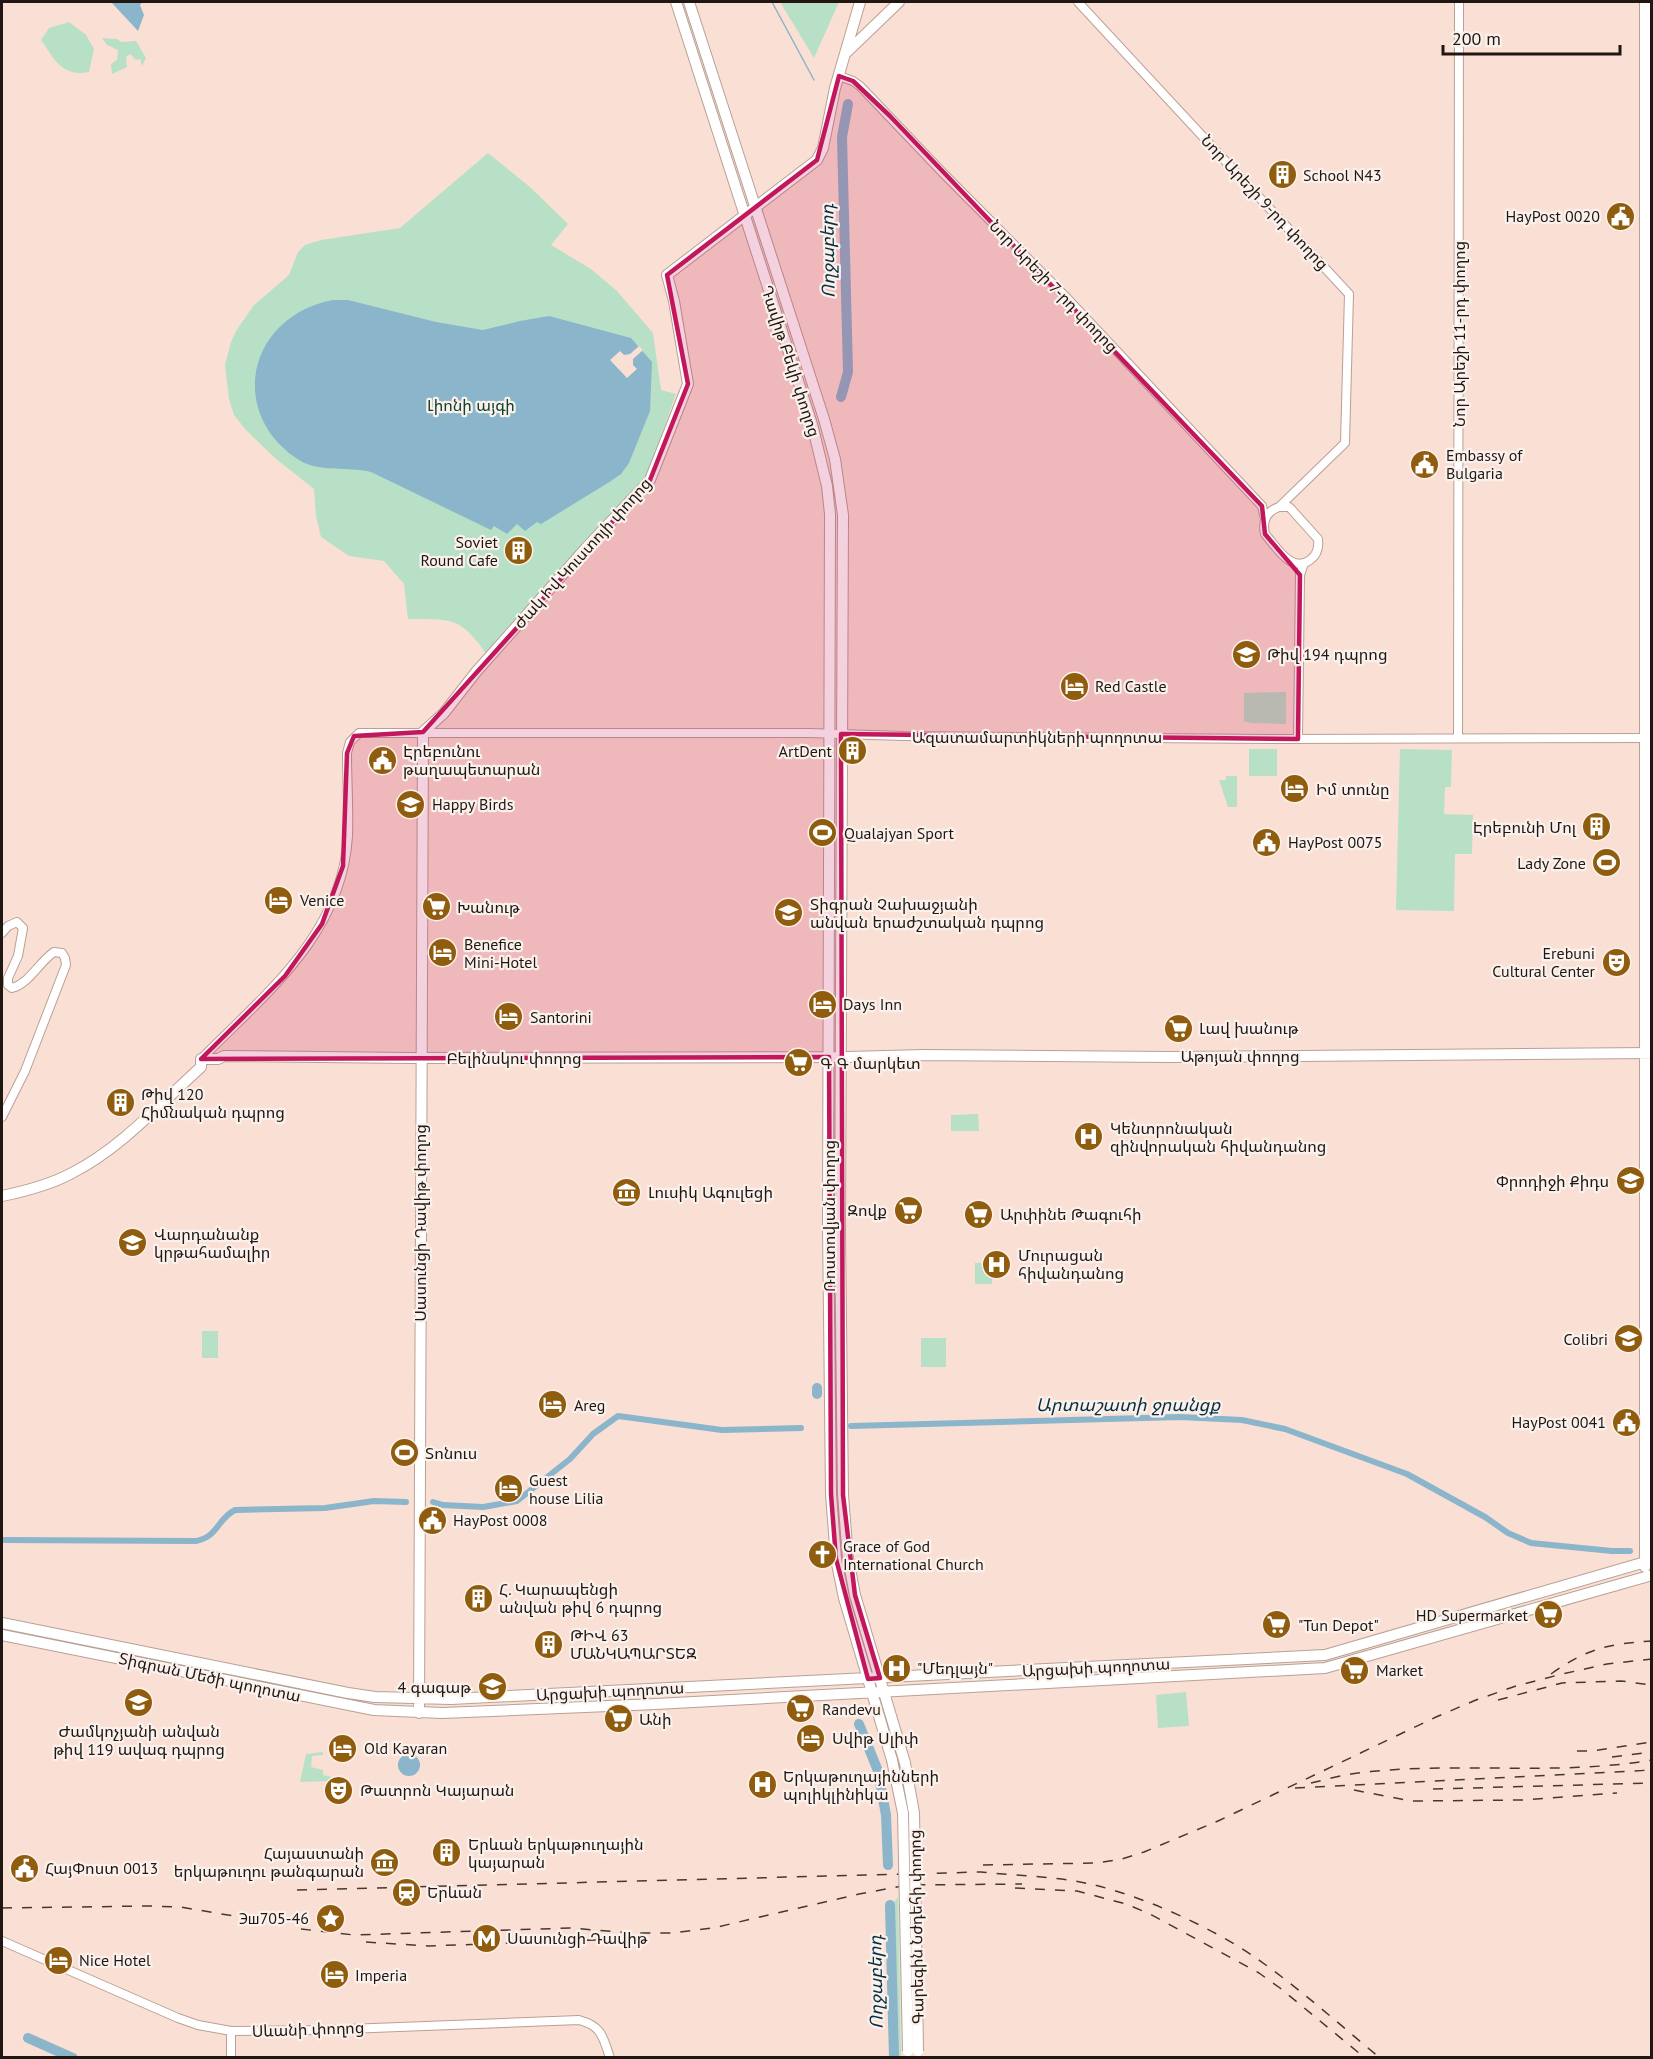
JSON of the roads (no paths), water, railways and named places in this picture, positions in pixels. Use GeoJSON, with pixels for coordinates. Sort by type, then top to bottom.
{"type":"FeatureCollection","features":[{"type":"Feature","properties":{"kind":"main road","name":"Դավիթ Բեկի փողոց"},"geometry":{"type":"LineString","coordinates":[[676,2],[812,424],[827,486],[830,514],[829,734]]}},
{"type":"Feature","properties":{"kind":"main road","name":"Դավիթ Բեկի փողոց"},"geometry":{"type":"LineString","coordinates":[[689,2],[827,427],[840,487],[843,515],[841,734]]}},
{"type":"Feature","properties":{"kind":"main road"},"geometry":{"type":"LineString","coordinates":[[845,54],[899,2]]}},
{"type":"Feature","properties":{"kind":"main road"},"geometry":{"type":"LineString","coordinates":[[1645,2],[1648,1575]]}},
{"type":"Feature","properties":{"kind":"main road"},"geometry":{"type":"LineString","coordinates":[[744,215],[817,160],[823,148],[839,76],[859,6]]}},
{"type":"Feature","properties":{"kind":"main road"},"geometry":{"type":"LineString","coordinates":[[859,6],[871,27]]}},
{"type":"Feature","properties":{"kind":"main road","name":"Ժակ Իվ Կուստոյի փողոց"},"geometry":{"type":"LineString","coordinates":[[426,729],[444,713],[476,672],[650,480],[688,384],[674,301],[667,275],[744,215]]}},
{"type":"Feature","properties":{"kind":"main road","name":"Սասունցի Դավիթ փողոց"},"geometry":{"type":"LineString","coordinates":[[419,1713],[421,1058],[426,729]]}},
{"type":"Feature","properties":{"kind":"main road","name":"Ռոստովյան փողոց"},"geometry":{"type":"LineString","coordinates":[[829,734],[828,1225],[831,1494],[838,1569],[844,1598],[872,1693]]}},
{"type":"Feature","properties":{"kind":"main road","name":"Ռոստովյան փողոց"},"geometry":{"type":"LineString","coordinates":[[841,734],[840,1233],[843,1495],[848,1558],[855,1595],[884,1692]]}},
{"type":"Feature","properties":{"kind":"main road","name":"Աթոյան փողոց"},"geometry":{"type":"LineString","coordinates":[[829,1057],[1648,1053]]}},
{"type":"Feature","properties":{"kind":"main road","name":"Բելինսկու փողոց"},"geometry":{"type":"LineString","coordinates":[[201,1059],[218,1059],[224,1056],[829,1057]]}},
{"type":"Feature","properties":{"kind":"main road"},"geometry":{"type":"LineString","coordinates":[[2,1191],[28,1186],[64,1172],[104,1149],[201,1059]]}},
{"type":"Feature","properties":{"kind":"main road"},"geometry":{"type":"LineString","coordinates":[[2,1196],[46,1185],[72,1173],[105,1152],[201,1067],[201,1059]]}},
{"type":"Feature","properties":{"kind":"main road","name":"Արցախի պողոտա"},"geometry":{"type":"LineString","coordinates":[[418,1699],[655,1690],[1325,1655],[1648,1560]]}},
{"type":"Feature","properties":{"kind":"main road","name":"Արցախի պողոտա"},"geometry":{"type":"LineString","coordinates":[[419,1713],[656,1704],[1306,1670],[1344,1664],[1648,1575]]}},
{"type":"Feature","properties":{"kind":"main road"},"geometry":{"type":"LineString","coordinates":[[1454,1618],[1458,1631]]}},
{"type":"Feature","properties":{"kind":"main road","name":"Տիգրան Մեծի պողոտա"},"geometry":{"type":"LineString","coordinates":[[2,1623],[348,1693],[418,1699]]}},
{"type":"Feature","properties":{"kind":"main road","name":"Տիգրան Մեծի պողոտա"},"geometry":{"type":"LineString","coordinates":[[2,1635],[346,1705],[374,1710],[419,1713]]}},
{"type":"Feature","properties":{"kind":"main road"},"geometry":{"type":"LineString","coordinates":[[1340,1651],[1344,1664]]}},
{"type":"Feature","properties":{"kind":"main road"},"geometry":{"type":"LineString","coordinates":[[1077,1667],[1078,1681]]}},
{"type":"Feature","properties":{"kind":"main road","name":"Գարեգին Նժդեհի փողոց"},"geometry":{"type":"LineString","coordinates":[[884,1692],[905,1763],[914,1813],[913,2054]]}},
{"type":"Feature","properties":{"kind":"main road","name":"Գարեգին Նժդեհի փողոց"},"geometry":{"type":"LineString","coordinates":[[872,1693],[892,1760],[903,1813],[913,2054]]}},
{"type":"Feature","properties":{"kind":"street","name":"Նոր Արեշի 9-րդ փողոց"},"geometry":{"type":"LineString","coordinates":[[1078,2],[1350,294],[1345,443],[1290,497]]}},
{"type":"Feature","properties":{"kind":"street","name":"Նոր Արեշի 11-րդ փողոց"},"geometry":{"type":"LineString","coordinates":[[1458,738],[1459,2]]}},
{"type":"Feature","properties":{"kind":"street","name":"Նոր Արեշի 7-րդ փողոց"},"geometry":{"type":"LineString","coordinates":[[839,76],[853,81],[890,117],[1081,312],[1262,506],[1276,508]]}},
{"type":"Feature","properties":{"kind":"street"},"geometry":{"type":"LineString","coordinates":[[1265,519],[1290,497]]}},
{"type":"Feature","properties":{"kind":"street"},"geometry":{"type":"LineString","coordinates":[[1290,497],[1290,509]]}},
{"type":"Feature","properties":{"kind":"street"},"geometry":{"type":"LineString","coordinates":[[1262,506],[1265,534],[1300,575]]}},
{"type":"Feature","properties":{"kind":"street"},"geometry":{"type":"LineString","coordinates":[[1276,508],[1290,509],[1318,538],[1317,552],[1313,558],[1304,563],[1292,563]]}},
{"type":"Feature","properties":{"kind":"street"},"geometry":{"type":"LineString","coordinates":[[1298,739],[1300,575],[1304,563]]}},
{"type":"Feature","properties":{"kind":"street","name":"Ազատամարտիկների պողոտա"},"geometry":{"type":"LineString","coordinates":[[201,1059],[285,976],[322,924],[341,878],[348,837],[347,753],[350,742],[359,733],[426,729],[604,735],[841,734],[1298,739],[1648,738]]}},
{"type":"Feature","properties":{"kind":"street"},"geometry":{"type":"LineString","coordinates":[[2,933],[8,926],[17,922],[22,928],[18,956],[8,978],[8,985],[12,988],[21,986],[45,958],[54,952],[62,953],[66,965],[25,1071],[2,1117]]}},
{"type":"Feature","properties":{"kind":"street","name":"Սևանի փողոց"},"geometry":{"type":"LineString","coordinates":[[2,1941],[198,2025],[231,2031],[330,2030],[579,2020],[592,2024],[602,2034],[610,2058]]}},
{"type":"Feature","properties":{"kind":"street"},"geometry":{"type":"LineString","coordinates":[[231,2031],[231,2058]]}},
{"type":"Feature","properties":{"kind":"water"},"geometry":{"type":"Polygon","coordinates":[[[111,2],[142,2],[140,5],[144,15],[138,31],[111,2]]]}},
{"type":"Feature","properties":{"kind":"water"},"geometry":{"type":"Polygon","coordinates":[[[333,300],[348,300],[436,322],[483,330],[549,316],[631,338],[652,362],[650,411],[629,463],[621,474],[611,481],[541,524],[537,522],[525,531],[517,524],[507,534],[494,526],[491,530],[371,472],[316,467],[299,460],[276,440],[262,417],[255,393],[257,368],[266,345],[282,325],[304,310],[333,300]]]}},
{"type":"Feature","properties":{"kind":"water"},"geometry":{"type":"Polygon","coordinates":[[[409,1754],[417,1757],[420,1765],[417,1773],[409,1776],[401,1773],[398,1765],[401,1757],[409,1754]]]}},
{"type":"Feature","properties":{"kind":"waterway"},"geometry":{"type":"LineString","coordinates":[[772,2],[814,80]]}},
{"type":"Feature","properties":{"kind":"waterway","name":"Ողջաբերդ"},"geometry":{"type":"LineString","coordinates":[[841,397],[848,372],[842,137],[848,104]]}},
{"type":"Feature","properties":{"kind":"waterway","name":"Ողջաբերդ"},"geometry":{"type":"LineString","coordinates":[[817,1388],[817,1394]]}},
{"type":"Feature","properties":{"kind":"waterway","name":"Արտաշատի ջրանցք"},"geometry":{"type":"LineString","coordinates":[[433,1502],[443,1505],[483,1507],[517,1501],[570,1459],[593,1434],[618,1416],[722,1430],[801,1428]]}},
{"type":"Feature","properties":{"kind":"waterway","name":"Արտաշատի ջրանցք"},"geometry":{"type":"LineString","coordinates":[[851,1426],[1180,1417],[1242,1420],[1285,1429],[1407,1474],[1485,1517],[1508,1533],[1531,1543],[1630,1551]]}},
{"type":"Feature","properties":{"kind":"waterway","name":"Արտաշատի ջրանցք"},"geometry":{"type":"LineString","coordinates":[[2,1540],[196,1541],[209,1536],[224,1518],[235,1510],[325,1508],[374,1501],[406,1502]]}},
{"type":"Feature","properties":{"kind":"waterway","name":"Ողջաբերդ"},"geometry":{"type":"LineString","coordinates":[[859,1724],[878,1771],[886,1815],[888,1865]]}},
{"type":"Feature","properties":{"kind":"waterway","name":"Ողջաբերդ"},"geometry":{"type":"LineString","coordinates":[[890,1905],[894,2058]]}},
{"type":"Feature","properties":{"kind":"waterway"},"geometry":{"type":"LineString","coordinates":[[28,2038],[73,2058]]}},
{"type":"Feature","properties":{"kind":"railway"},"geometry":{"type":"LineString","coordinates":[[1551,1674],[1576,1658],[1599,1649],[1652,1641]]}},
{"type":"Feature","properties":{"kind":"railway"},"geometry":{"type":"LineString","coordinates":[[983,1865],[1097,1863],[1122,1859],[1218,1821],[1476,1700],[1558,1675],[1607,1664],[1652,1659]]}},
{"type":"Feature","properties":{"kind":"railway"},"geometry":{"type":"LineString","coordinates":[[1498,1700],[1562,1683],[1621,1681],[1652,1685]]}},
{"type":"Feature","properties":{"kind":"railway"},"geometry":{"type":"LineString","coordinates":[[1577,1751],[1652,1742]]}},
{"type":"Feature","properties":{"kind":"railway"},"geometry":{"type":"LineString","coordinates":[[1612,1757],[1652,1752]]}},
{"type":"Feature","properties":{"kind":"railway"},"geometry":{"type":"LineString","coordinates":[[1311,1783],[1351,1774],[1388,1770],[1577,1767],[1652,1760]]}},
{"type":"Feature","properties":{"kind":"railway"},"geometry":{"type":"LineString","coordinates":[[1295,1788],[1652,1770]]}},
{"type":"Feature","properties":{"kind":"railway"},"geometry":{"type":"LineString","coordinates":[[1433,1789],[1652,1783]]}},
{"type":"Feature","properties":{"kind":"railway"},"geometry":{"type":"LineString","coordinates":[[1354,1790],[1411,1801],[1524,1800],[1617,1793]]}},
{"type":"Feature","properties":{"kind":"railway"},"geometry":{"type":"LineString","coordinates":[[297,1890],[981,1872],[1077,1881],[1132,1896],[1198,1924],[1238,1946],[1319,2006],[1380,2058]]}},
{"type":"Feature","properties":{"kind":"railway"},"geometry":{"type":"LineString","coordinates":[[301,1929],[354,1935],[570,1928],[632,1933],[673,1933],[713,1928],[908,1885],[1022,1884]]}},
{"type":"Feature","properties":{"kind":"railway"},"geometry":{"type":"LineString","coordinates":[[1015,1888],[1077,1891],[1126,1904],[1150,1914],[1259,1973],[1365,2058]]}},
{"type":"Feature","properties":{"kind":"railway"},"geometry":{"type":"LineString","coordinates":[[2,1908],[180,1907],[234,1916]]}},
{"type":"Feature","properties":{"kind":"railway"},"geometry":{"type":"LineString","coordinates":[[366,1942],[428,1946],[623,1939]]}},
{"type":"Feature","properties":{"kind":"place","name":"School N43"},"geometry":{"type":"Point","coordinates":[1282,175]}},
{"type":"Feature","properties":{"kind":"place","name":"HayPost 0020"},"geometry":{"type":"Point","coordinates":[1621,216]}},
{"type":"Feature","properties":{"kind":"place","name":"Embassy of Bulgaria"},"geometry":{"type":"Point","coordinates":[1425,464]}},
{"type":"Feature","properties":{"kind":"place","name":"Soviet Round Cafe"},"geometry":{"type":"Point","coordinates":[519,551]}},
{"type":"Feature","properties":{"kind":"place","name":"Թիվ 194 դպրոց"},"geometry":{"type":"Point","coordinates":[1246,654]}},
{"type":"Feature","properties":{"kind":"place","name":"Red Castle"},"geometry":{"type":"Point","coordinates":[1074,686]}},
{"type":"Feature","properties":{"kind":"place","name":"ArtDent"},"geometry":{"type":"Point","coordinates":[853,751]}},
{"type":"Feature","properties":{"kind":"place","name":"Էրեբունու թաղապետարան"},"geometry":{"type":"Point","coordinates":[382,760]}},
{"type":"Feature","properties":{"kind":"place","name":"Իմ տունը"},"geometry":{"type":"Point","coordinates":[1295,789]}},
{"type":"Feature","properties":{"kind":"place","name":"Happy Birds"},"geometry":{"type":"Point","coordinates":[411,804]}},
{"type":"Feature","properties":{"kind":"place","name":"Էրեբունի Մոլ"},"geometry":{"type":"Point","coordinates":[1597,827]}},
{"type":"Feature","properties":{"kind":"place","name":"Qualajyan Sport"},"geometry":{"type":"Point","coordinates":[823,833]}},
{"type":"Feature","properties":{"kind":"place","name":"HayPost 0075"},"geometry":{"type":"Point","coordinates":[1267,842]}},
{"type":"Feature","properties":{"kind":"place","name":"Lady Zone"},"geometry":{"type":"Point","coordinates":[1607,863]}},
{"type":"Feature","properties":{"kind":"place","name":"Venice"},"geometry":{"type":"Point","coordinates":[279,900]}},
{"type":"Feature","properties":{"kind":"place","name":"Խանութ"},"geometry":{"type":"Point","coordinates":[436,907]}},
{"type":"Feature","properties":{"kind":"place","name":"Տիգրան Չախաջյանի անվան երաժշտական դպրոց"},"geometry":{"type":"Point","coordinates":[789,913]}},
{"type":"Feature","properties":{"kind":"place","name":"Benefice Mini-Hotel"},"geometry":{"type":"Point","coordinates":[443,953]}},
{"type":"Feature","properties":{"kind":"place","name":"Erebuni Cultural Center"},"geometry":{"type":"Point","coordinates":[1616,962]}},
{"type":"Feature","properties":{"kind":"place","name":"Days Inn"},"geometry":{"type":"Point","coordinates":[822,1004]}},
{"type":"Feature","properties":{"kind":"place","name":"Santorini"},"geometry":{"type":"Point","coordinates":[509,1017]}},
{"type":"Feature","properties":{"kind":"place","name":"Լավ խանութ"},"geometry":{"type":"Point","coordinates":[1178,1028]}},
{"type":"Feature","properties":{"kind":"place","name":"Գ Գ մարկետ"},"geometry":{"type":"Point","coordinates":[799,1063]}},
{"type":"Feature","properties":{"kind":"place","name":"Թիվ 120 Հիմնական դպրոց"},"geometry":{"type":"Point","coordinates":[120,1103]}},
{"type":"Feature","properties":{"kind":"place","name":"Կենտրոնական զինվորական հիվանդանոց"},"geometry":{"type":"Point","coordinates":[1089,1137]}},
{"type":"Feature","properties":{"kind":"place","name":"Փրոդիջի Քիդս"},"geometry":{"type":"Point","coordinates":[1630,1181]}},
{"type":"Feature","properties":{"kind":"place","name":"Լուսիկ Ագուլեցի"},"geometry":{"type":"Point","coordinates":[627,1192]}},
{"type":"Feature","properties":{"kind":"place","name":"Զովք"},"geometry":{"type":"Point","coordinates":[908,1210]}},
{"type":"Feature","properties":{"kind":"place","name":"Արփինե Թագուհի"},"geometry":{"type":"Point","coordinates":[979,1214]}},
{"type":"Feature","properties":{"kind":"place","name":"Վարդանանք կրթահամալիր"},"geometry":{"type":"Point","coordinates":[133,1243]}},
{"type":"Feature","properties":{"kind":"place","name":"Մուրացան հիվանդանոց"},"geometry":{"type":"Point","coordinates":[997,1264]}},
{"type":"Feature","properties":{"kind":"place","name":"Colibri"},"geometry":{"type":"Point","coordinates":[1629,1339]}},
{"type":"Feature","properties":{"kind":"place","name":"Areg"},"geometry":{"type":"Point","coordinates":[553,1405]}},
{"type":"Feature","properties":{"kind":"place","name":"HayPost 0041"},"geometry":{"type":"Point","coordinates":[1627,1422]}},
{"type":"Feature","properties":{"kind":"place","name":"Տոնուս"},"geometry":{"type":"Point","coordinates":[404,1453]}},
{"type":"Feature","properties":{"kind":"place","name":"Guest house Lilia"},"geometry":{"type":"Point","coordinates":[508,1489]}},
{"type":"Feature","properties":{"kind":"place","name":"HayPost 0008"},"geometry":{"type":"Point","coordinates":[432,1520]}},
{"type":"Feature","properties":{"kind":"place","name":"Grace of God International Church"},"geometry":{"type":"Point","coordinates":[822,1555]}},
{"type":"Feature","properties":{"kind":"place","name":"Հ. Կարապենցի անվան թիվ 6 դպրոց"},"geometry":{"type":"Point","coordinates":[478,1598]}},
{"type":"Feature","properties":{"kind":"place","name":"HD Supermarket"},"geometry":{"type":"Point","coordinates":[1549,1615]}},
{"type":"Feature","properties":{"kind":"place","name":"\"Tun Depot\""},"geometry":{"type":"Point","coordinates":[1277,1625]}},
{"type":"Feature","properties":{"kind":"place","name":"ԹԻՎ 63 ՄԱՆԿԱՊԱՐՏԵԶ"},"geometry":{"type":"Point","coordinates":[549,1644]}},
{"type":"Feature","properties":{"kind":"place","name":"\"Մեդլայն\""},"geometry":{"type":"Point","coordinates":[896,1668]}},
{"type":"Feature","properties":{"kind":"place","name":"Market"},"geometry":{"type":"Point","coordinates":[1355,1670]}},
{"type":"Feature","properties":{"kind":"place","name":"4 գագաթ"},"geometry":{"type":"Point","coordinates":[492,1687]}},
{"type":"Feature","properties":{"kind":"place","name":"Ժամկոչյանի անվան թիվ 119 ավագ դպրոց"},"geometry":{"type":"Point","coordinates":[139,1703]}},
{"type":"Feature","properties":{"kind":"place","name":"Randevu"},"geometry":{"type":"Point","coordinates":[801,1709]}},
{"type":"Feature","properties":{"kind":"place","name":"Անի"},"geometry":{"type":"Point","coordinates":[618,1719]}},
{"type":"Feature","properties":{"kind":"place","name":"Սվիթ Սլիփ"},"geometry":{"type":"Point","coordinates":[811,1738]}},
{"type":"Feature","properties":{"kind":"place","name":"Old Kayaran"},"geometry":{"type":"Point","coordinates":[343,1748]}},
{"type":"Feature","properties":{"kind":"place","name":"Երկաթուղայինների պոլիկլինիկա"},"geometry":{"type":"Point","coordinates":[762,1785]}},
{"type":"Feature","properties":{"kind":"place","name":"Թատրոն Կայարան"},"geometry":{"type":"Point","coordinates":[339,1790]}},
{"type":"Feature","properties":{"kind":"place","name":"Երևան երկաթուղային կայարան"},"geometry":{"type":"Point","coordinates":[447,1853]}},
{"type":"Feature","properties":{"kind":"place","name":"Հայաստանի երկաթուղու թանգարան"},"geometry":{"type":"Point","coordinates":[385,1862]}},
{"type":"Feature","properties":{"kind":"place","name":"ՀայՓոստ 0013"},"geometry":{"type":"Point","coordinates":[24,1868]}},
{"type":"Feature","properties":{"kind":"place","name":"Երևան"},"geometry":{"type":"Point","coordinates":[406,1892]}},
{"type":"Feature","properties":{"kind":"place","name":"Эш705-46"},"geometry":{"type":"Point","coordinates":[330,1918]}},
{"type":"Feature","properties":{"kind":"place","name":"Սասունցի Դավիթ"},"geometry":{"type":"Point","coordinates":[486,1938]}},
{"type":"Feature","properties":{"kind":"place","name":"Nice Hotel"},"geometry":{"type":"Point","coordinates":[58,1960]}},
{"type":"Feature","properties":{"kind":"place","name":"Imperia"},"geometry":{"type":"Point","coordinates":[334,1975]}},
{"type":"Feature","properties":{"kind":"park label","name":"Լիոնի այգի"},"geometry":{"type":"Point","coordinates":[471,405]}}]}
